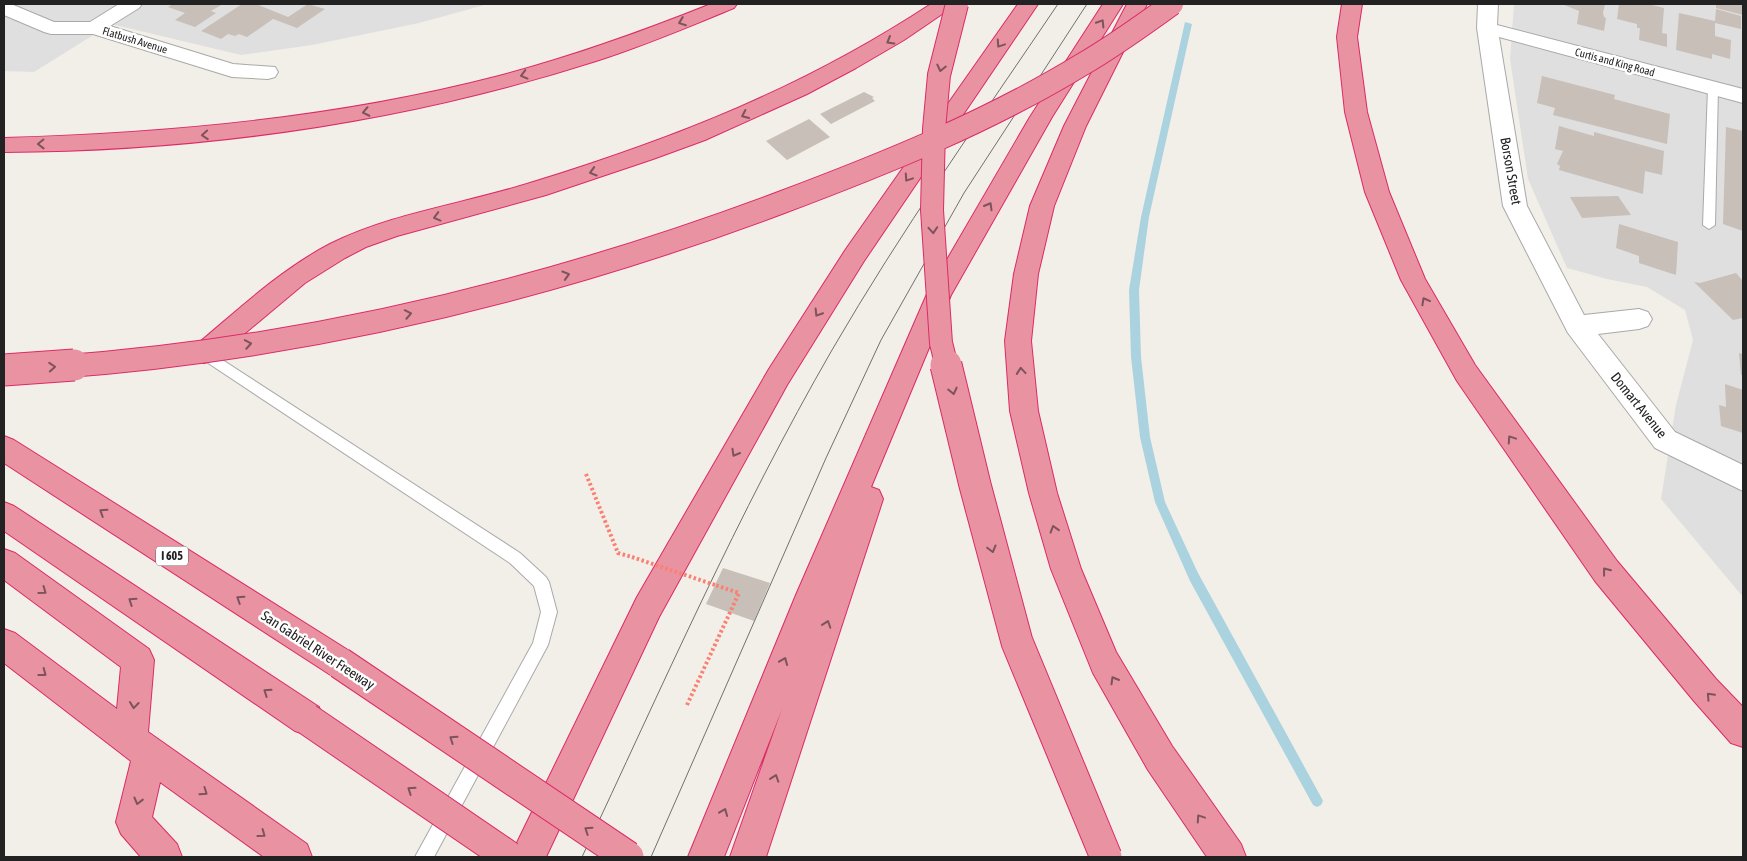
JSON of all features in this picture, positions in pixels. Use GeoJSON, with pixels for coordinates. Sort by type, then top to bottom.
{"type":"FeatureCollection","features":[{"type":"Feature","properties":{"kind":"highway"},"geometry":{"type":"LineString","coordinates":[[4,145],[78,144],[218,134],[343,116],[464,91],[571,62],[727,4]]}},
{"type":"Feature","properties":{"kind":"highway"},"geometry":{"type":"LineString","coordinates":[[204,354],[262,305],[319,262],[357,241],[390,229],[511,198],[622,164],[717,128],[822,79],[904,32],[944,4]]}},
{"type":"Feature","properties":{"kind":"highway"},"geometry":{"type":"LineString","coordinates":[[957,4],[939,75],[934,129],[932,210],[941,343],[975,485],[1017,642],[1106,857]]}},
{"type":"Feature","properties":{"kind":"highway"},"geometry":{"type":"LineString","coordinates":[[528,857],[648,607],[778,377],[856,255],[1028,4]]}},
{"type":"Feature","properties":{"kind":"highway"},"geometry":{"type":"LineString","coordinates":[[706,857],[811,595],[939,294],[1040,117],[1113,4]]}},
{"type":"Feature","properties":{"kind":"highway"},"geometry":{"type":"LineString","coordinates":[[1137,4],[1075,126],[1042,206],[1026,274],[1018,342],[1024,411],[1043,493],[1066,568],[1104,662],[1160,758],[1228,857]]}},
{"type":"Feature","properties":{"kind":"highway"},"geometry":{"type":"LineString","coordinates":[[4,370],[190,354],[313,333],[439,308],[551,280],[633,255],[820,188],[929,144],[1008,106],[1089,60],[1172,4]]}},
{"type":"Feature","properties":{"kind":"highway"},"geometry":{"type":"LineString","coordinates":[[1352,4],[1347,37],[1356,112],[1377,192],[1414,280],[1466,373],[1606,571],[1705,690],[1743,731]]}},
{"type":"Feature","properties":{"kind":"highway"},"geometry":{"type":"LineString","coordinates":[[748,857],[939,294]]}},
{"type":"Feature","properties":{"kind":"highway","name":"San Gabriel River Freeway"},"geometry":{"type":"LineString","coordinates":[[4,448],[340,663],[628,857]]}},
{"type":"Feature","properties":{"kind":"highway"},"geometry":{"type":"LineString","coordinates":[[4,515],[509,857]]}},
{"type":"Feature","properties":{"kind":"highway"},"geometry":{"type":"LineString","coordinates":[[4,563],[138,660],[140,746],[133,822],[164,857]]}},
{"type":"Feature","properties":{"kind":"highway"},"geometry":{"type":"LineString","coordinates":[[4,644],[140,746],[294,857]]}},
{"type":"Feature","properties":{"kind":"street"},"geometry":{"type":"LineString","coordinates":[[94,28],[132,4]]}},
{"type":"Feature","properties":{"kind":"street","name":"Borson Street"},"geometry":{"type":"LineString","coordinates":[[1488,4],[1487,28],[1515,206],[1577,326]]}},
{"type":"Feature","properties":{"kind":"street","name":"Flatbush Avenue"},"geometry":{"type":"LineString","coordinates":[[4,8],[51,28],[94,28],[232,70],[268,72]]}},
{"type":"Feature","properties":{"kind":"street","name":"Curtis and King Road"},"geometry":{"type":"LineString","coordinates":[[1487,28],[1743,96]]}},
{"type":"Feature","properties":{"kind":"street"},"geometry":{"type":"LineString","coordinates":[[1577,326],[1639,319]]}},
{"type":"Feature","properties":{"kind":"street","name":"Domart Avenue"},"geometry":{"type":"LineString","coordinates":[[1577,326],[1666,440],[1743,479]]}},
{"type":"Feature","properties":{"kind":"lane"},"geometry":{"type":"LineString","coordinates":[[1709,226],[1713,88]]}},
{"type":"Feature","properties":{"kind":"lane"},"geometry":{"type":"LineString","coordinates":[[204,354],[515,558],[541,582],[549,612],[540,645],[424,857]]}},
{"type":"Feature","properties":{"kind":"path"},"geometry":{"type":"LineString","coordinates":[[586,474],[618,552],[739,593],[687,705]]}},
{"type":"Feature","properties":{"kind":"shaded area"},"geometry":{"type":"Polygon","coordinates":[[[4,4],[488,4],[419,23],[312,45],[241,55],[111,24],[34,72],[4,71],[4,4]]]}},
{"type":"Feature","properties":{"kind":"shaded area"},"geometry":{"type":"Polygon","coordinates":[[[1514,4],[1743,4],[1743,597],[1661,499],[1676,405],[1693,340],[1685,310],[1647,287],[1567,268],[1528,179],[1510,59],[1514,4]]]}},
{"type":"Feature","properties":{"kind":"building"},"geometry":{"type":"Polygon","coordinates":[[[173,4],[223,4],[211,11],[216,13],[195,27],[175,20],[185,13],[168,7],[173,4]]]}},
{"type":"Feature","properties":{"kind":"building"},"geometry":{"type":"Polygon","coordinates":[[[242,4],[256,4],[288,17],[308,4],[325,9],[297,28],[273,19],[247,37],[239,34],[235,36],[228,34],[221,39],[201,31],[242,4]]]}},
{"type":"Feature","properties":{"kind":"building"},"geometry":{"type":"Polygon","coordinates":[[[1562,4],[1605,4],[1603,13],[1606,18],[1604,31],[1577,24],[1579,11],[1562,4]]]}},
{"type":"Feature","properties":{"kind":"building"},"geometry":{"type":"Polygon","coordinates":[[[1619,4],[1648,4],[1664,8],[1662,33],[1667,34],[1667,47],[1639,40],[1640,28],[1637,28],[1637,24],[1617,19],[1619,4]]]}},
{"type":"Feature","properties":{"kind":"building"},"geometry":{"type":"Polygon","coordinates":[[[1716,4],[1743,4],[1743,15],[1716,8],[1716,4]]]}},
{"type":"Feature","properties":{"kind":"building"},"geometry":{"type":"Polygon","coordinates":[[[1716,9],[1741,16],[1741,29],[1715,23],[1715,36],[1731,40],[1730,59],[1712,54],[1712,59],[1676,50],[1679,13],[1715,21],[1716,9]]]}},
{"type":"Feature","properties":{"kind":"building"},"geometry":{"type":"Polygon","coordinates":[[[1542,76],[1615,95],[1614,99],[1670,114],[1667,144],[1553,115],[1555,108],[1537,103],[1542,76]]]}},
{"type":"Feature","properties":{"kind":"building"},"geometry":{"type":"Polygon","coordinates":[[[864,92],[874,97],[872,98],[875,101],[831,124],[820,114],[864,92]]]}},
{"type":"Feature","properties":{"kind":"building"},"geometry":{"type":"Polygon","coordinates":[[[809,119],[830,137],[787,160],[766,141],[809,119]]]}},
{"type":"Feature","properties":{"kind":"building"},"geometry":{"type":"Polygon","coordinates":[[[1559,126],[1594,136],[1594,132],[1664,151],[1662,175],[1645,171],[1643,194],[1559,170],[1560,166],[1557,164],[1563,151],[1555,149],[1559,126]]]}},
{"type":"Feature","properties":{"kind":"building"},"geometry":{"type":"Polygon","coordinates":[[[1726,127],[1743,131],[1743,231],[1723,224],[1726,127]]]}},
{"type":"Feature","properties":{"kind":"building"},"geometry":{"type":"Polygon","coordinates":[[[1618,196],[1631,215],[1582,218],[1570,197],[1618,196]]]}},
{"type":"Feature","properties":{"kind":"building"},"geometry":{"type":"Polygon","coordinates":[[[1619,224],[1678,242],[1676,275],[1639,263],[1639,256],[1616,248],[1619,224]]]}},
{"type":"Feature","properties":{"kind":"building"},"geometry":{"type":"Polygon","coordinates":[[[1736,273],[1743,281],[1743,318],[1733,320],[1694,282],[1700,283],[1736,273]]]}},
{"type":"Feature","properties":{"kind":"building"},"geometry":{"type":"Polygon","coordinates":[[[1739,353],[1743,354],[1743,376],[1741,375],[1739,353]]]}},
{"type":"Feature","properties":{"kind":"building"},"geometry":{"type":"Polygon","coordinates":[[[1725,384],[1743,390],[1743,433],[1721,426],[1719,405],[1726,407],[1725,384]]]}},
{"type":"Feature","properties":{"kind":"building"},"geometry":{"type":"Polygon","coordinates":[[[723,568],[770,583],[754,621],[706,604],[723,568]]]}},
{"type":"Feature","properties":{"kind":"waterway"},"geometry":{"type":"LineString","coordinates":[[1188,24],[1145,217],[1134,290],[1136,357],[1145,437],[1160,502],[1194,577],[1317,801]]}},
{"type":"Feature","properties":{"kind":"tram line"},"geometry":{"type":"LineString","coordinates":[[582,857],[733,537],[832,350],[942,175],[1058,4]]}},
{"type":"Feature","properties":{"kind":"tram line"},"geometry":{"type":"LineString","coordinates":[[651,857],[826,458],[881,340],[964,193],[1087,4]]}}]}
